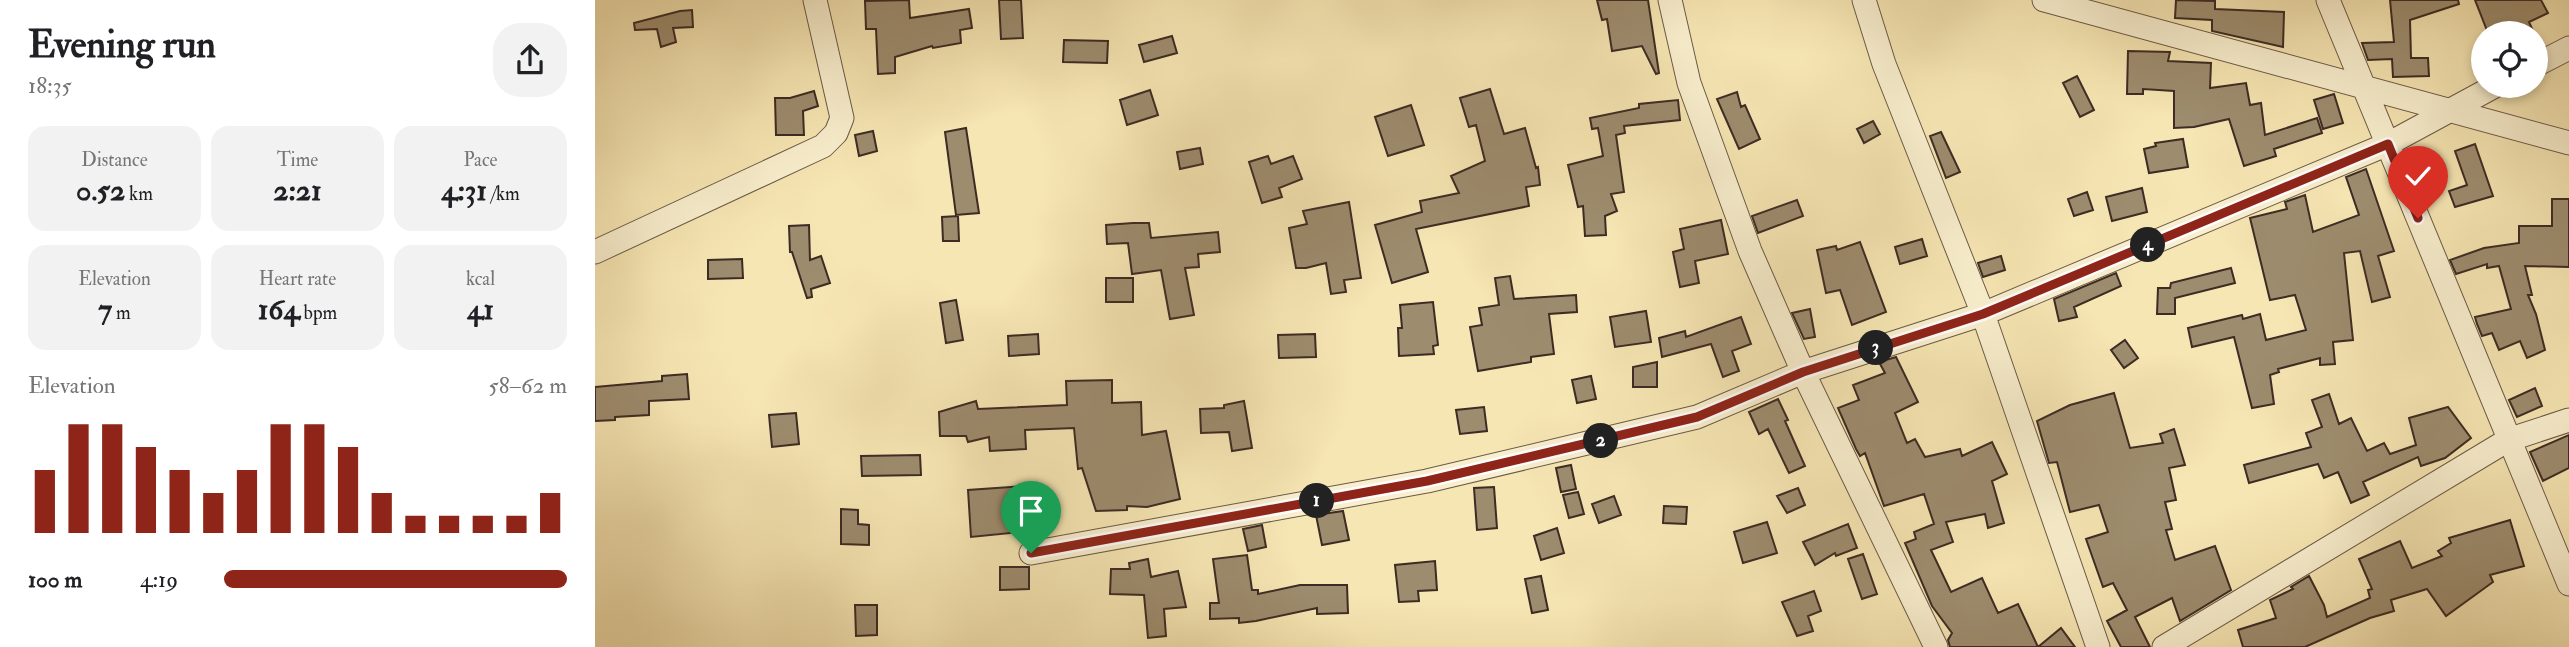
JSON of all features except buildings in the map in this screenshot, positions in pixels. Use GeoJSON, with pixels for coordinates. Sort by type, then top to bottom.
{"type":"FeatureCollection","features":[{"type":"Feature","properties":{"kind":"street"},"geometry":{"type":"LineString","coordinates":[[595,252],[824,146],[836,133],[842,118],[815,0]]}},
{"type":"Feature","properties":{"kind":"street"},"geometry":{"type":"LineString","coordinates":[[1670,0],[1689,83],[1749,251],[1803,372],[1936,647]]}},
{"type":"Feature","properties":{"kind":"street"},"geometry":{"type":"LineString","coordinates":[[1864,0],[1884,64],[1983,314],[2098,647]]}},
{"type":"Feature","properties":{"kind":"street"},"geometry":{"type":"LineString","coordinates":[[2044,0],[2569,143]]}},
{"type":"Feature","properties":{"kind":"street"},"geometry":{"type":"LineString","coordinates":[[2327,0],[2569,584]]}},
{"type":"Feature","properties":{"kind":"street"},"geometry":{"type":"LineString","coordinates":[[2548,59],[2569,48]]}},
{"type":"Feature","properties":{"kind":"street"},"geometry":{"type":"LineString","coordinates":[[1031,553],[1427,481],[1697,417],[1803,372],[1983,314],[2388,144],[2471,98]]}},
{"type":"Feature","properties":{"kind":"street"},"geometry":{"type":"LineString","coordinates":[[2164,647],[2508,440],[2569,421]]}},
{"type":"Feature","properties":{"kind":"route"},"geometry":{"type":"LineString","coordinates":[[1031,553],[1427,481],[1697,417],[1803,372],[1983,314],[2388,144],[2418,218]]}}]}
